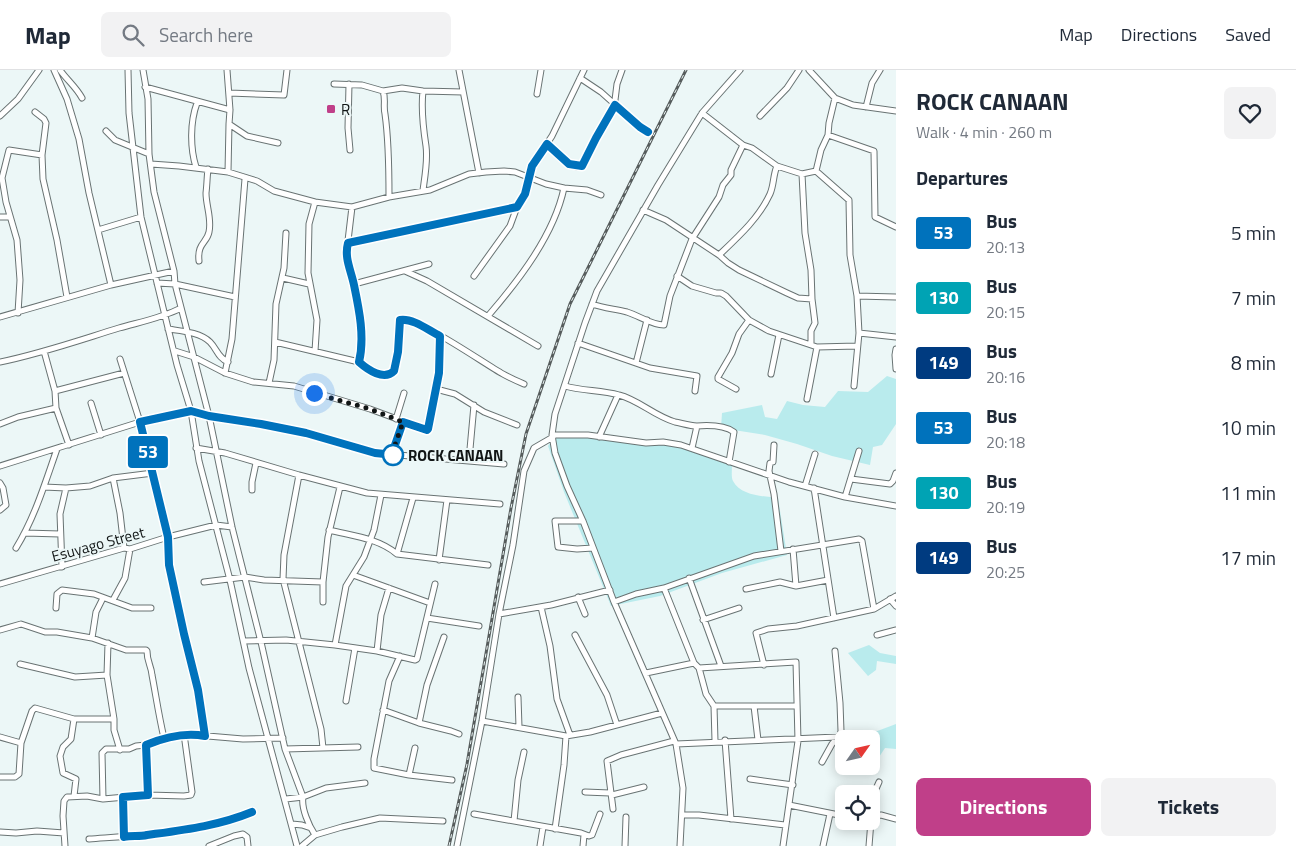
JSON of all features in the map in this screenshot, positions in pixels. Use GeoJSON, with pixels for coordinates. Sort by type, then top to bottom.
{"type":"FeatureCollection","features":[{"type":"Feature","properties":{"kind":"street"},"geometry":{"type":"LineString","coordinates":[[0,116],[18,99],[39,70]]}},
{"type":"Feature","properties":{"kind":"street"},"geometry":{"type":"LineString","coordinates":[[54,70],[67,99],[79,139],[88,193],[111,285]]}},
{"type":"Feature","properties":{"kind":"street"},"geometry":{"type":"LineString","coordinates":[[60,70],[82,98]]}},
{"type":"Feature","properties":{"kind":"street"},"geometry":{"type":"LineString","coordinates":[[128,70],[129,113],[142,217],[168,329],[191,411],[196,448],[230,580],[249,668],[286,799],[297,846]]}},
{"type":"Feature","properties":{"kind":"street"},"geometry":{"type":"LineString","coordinates":[[143,70],[148,99],[150,154],[156,198],[174,271],[175,284],[209,416],[232,527],[283,738],[303,797],[302,802],[311,828],[316,835]]}},
{"type":"Feature","properties":{"kind":"street"},"geometry":{"type":"LineString","coordinates":[[227,70],[230,110],[228,172]]}},
{"type":"Feature","properties":{"kind":"street"},"geometry":{"type":"LineString","coordinates":[[229,93],[284,95],[287,70]]}},
{"type":"Feature","properties":{"kind":"street"},"geometry":{"type":"LineString","coordinates":[[459,70],[479,173]]}},
{"type":"Feature","properties":{"kind":"street"},"geometry":{"type":"LineString","coordinates":[[537,94],[541,70]]}},
{"type":"Feature","properties":{"kind":"street"},"geometry":{"type":"LineString","coordinates":[[474,276],[510,226],[517,207],[525,194],[532,166],[547,144],[584,70]]}},
{"type":"Feature","properties":{"kind":"street"},"geometry":{"type":"LineString","coordinates":[[547,144],[569,164],[582,166],[615,105],[617,84],[622,70]]}},
{"type":"Feature","properties":{"kind":"street"},"geometry":{"type":"LineString","coordinates":[[680,846],[683,815],[683,781],[675,742],[614,602],[561,470],[552,436],[555,414],[578,343],[603,280],[702,113],[740,70]]}},
{"type":"Feature","properties":{"kind":"street"},"geometry":{"type":"LineString","coordinates":[[760,116],[787,88],[799,70]]}},
{"type":"Feature","properties":{"kind":"street"},"geometry":{"type":"LineString","coordinates":[[809,70],[835,98],[850,104],[896,112]]}},
{"type":"Feature","properties":{"kind":"street"},"geometry":{"type":"LineString","coordinates":[[817,77],[820,70]]}},
{"type":"Feature","properties":{"kind":"street"},"geometry":{"type":"LineString","coordinates":[[866,107],[872,82],[880,70]]}},
{"type":"Feature","properties":{"kind":"street"},"geometry":{"type":"LineString","coordinates":[[580,78],[590,83],[648,132]]}},
{"type":"Feature","properties":{"kind":"street"},"geometry":{"type":"LineString","coordinates":[[334,84],[362,85],[385,92],[402,88],[463,92]]}},
{"type":"Feature","properties":{"kind":"street"},"geometry":{"type":"LineString","coordinates":[[349,84],[348,128],[350,150]]}},
{"type":"Feature","properties":{"kind":"street"},"geometry":{"type":"LineString","coordinates":[[145,87],[230,110]]}},
{"type":"Feature","properties":{"kind":"street"},"geometry":{"type":"LineString","coordinates":[[422,190],[426,172],[424,119],[421,110],[423,90]]}},
{"type":"Feature","properties":{"kind":"street"},"geometry":{"type":"LineString","coordinates":[[385,92],[384,111],[389,152],[389,197]]}},
{"type":"Feature","properties":{"kind":"street"},"geometry":{"type":"LineString","coordinates":[[816,172],[821,150],[828,135],[835,98]]}},
{"type":"Feature","properties":{"kind":"street"},"geometry":{"type":"LineString","coordinates":[[196,168],[193,156],[192,119],[198,102]]}},
{"type":"Feature","properties":{"kind":"street"},"geometry":{"type":"LineString","coordinates":[[35,112],[46,123],[42,155],[42,179],[57,240],[67,297]]}},
{"type":"Feature","properties":{"kind":"street"},"geometry":{"type":"LineString","coordinates":[[702,113],[743,145],[752,148],[777,166],[802,174],[816,172],[849,200],[850,255],[857,296],[859,333],[854,386]]}},
{"type":"Feature","properties":{"kind":"street"},"geometry":{"type":"LineString","coordinates":[[229,124],[247,136],[278,143]]}},
{"type":"Feature","properties":{"kind":"street"},"geometry":{"type":"LineString","coordinates":[[106,131],[115,140],[150,154]]}},
{"type":"Feature","properties":{"kind":"street"},"geometry":{"type":"LineString","coordinates":[[828,135],[874,151],[874,217],[896,227]]}},
{"type":"Feature","properties":{"kind":"street"},"geometry":{"type":"LineString","coordinates":[[592,304],[627,312],[658,325],[664,324],[670,296],[692,238],[720,196],[723,185],[731,174],[731,170],[743,145]]}},
{"type":"Feature","properties":{"kind":"street"},"geometry":{"type":"LineString","coordinates":[[18,313],[20,280],[17,240],[2,178],[9,150],[42,155]]}},
{"type":"Feature","properties":{"kind":"street"},"geometry":{"type":"LineString","coordinates":[[151,164],[228,172],[246,179],[258,181],[274,191],[315,202],[352,207],[389,197],[430,190],[469,174],[504,170],[516,172],[528,178],[564,188],[587,190],[600,194]]}},
{"type":"Feature","properties":{"kind":"street"},"geometry":{"type":"LineString","coordinates":[[719,255],[744,231],[762,209],[770,195],[773,175],[777,166]]}},
{"type":"Feature","properties":{"kind":"street"},"geometry":{"type":"LineString","coordinates":[[199,260],[200,247],[203,240],[209,234],[210,225],[206,193],[208,169]]}},
{"type":"Feature","properties":{"kind":"street"},"geometry":{"type":"LineString","coordinates":[[802,174],[804,223],[811,270],[815,324],[811,331],[811,344]]}},
{"type":"Feature","properties":{"kind":"street"},"geometry":{"type":"LineString","coordinates":[[224,373],[232,339],[246,179]]}},
{"type":"Feature","properties":{"kind":"street"},"geometry":{"type":"LineString","coordinates":[[488,316],[542,245],[560,207],[564,188]]}},
{"type":"Feature","properties":{"kind":"street"},"geometry":{"type":"LineString","coordinates":[[315,202],[309,231],[309,284],[317,320],[316,351]]}},
{"type":"Feature","properties":{"kind":"street"},"geometry":{"type":"LineString","coordinates":[[352,207],[346,249],[361,330],[362,352],[359,362]]}},
{"type":"Feature","properties":{"kind":"street"},"geometry":{"type":"LineString","coordinates":[[348,243],[517,207]]}},
{"type":"Feature","properties":{"kind":"street"},"geometry":{"type":"LineString","coordinates":[[643,210],[666,220],[719,255],[728,264],[798,298],[812,299]]}},
{"type":"Feature","properties":{"kind":"street"},"geometry":{"type":"LineString","coordinates":[[0,217],[10,217]]}},
{"type":"Feature","properties":{"kind":"street"},"geometry":{"type":"LineString","coordinates":[[98,230],[142,217]]}},
{"type":"Feature","properties":{"kind":"street"},"geometry":{"type":"LineString","coordinates":[[269,383],[274,360],[276,309],[283,278],[286,232]]}},
{"type":"Feature","properties":{"kind":"street"},"geometry":{"type":"LineString","coordinates":[[354,284],[429,264]]}},
{"type":"Feature","properties":{"kind":"street"},"geometry":{"type":"LineString","coordinates":[[0,317],[111,285],[174,271]]}},
{"type":"Feature","properties":{"kind":"street"},"geometry":{"type":"LineString","coordinates":[[405,271],[427,281],[538,346]]}},
{"type":"Feature","properties":{"kind":"street"},"geometry":{"type":"LineString","coordinates":[[677,276],[692,286],[726,296],[748,320],[779,335],[811,344],[817,348],[857,346]]}},
{"type":"Feature","properties":{"kind":"street"},"geometry":{"type":"LineString","coordinates":[[283,278],[309,284]]}},
{"type":"Feature","properties":{"kind":"street"},"geometry":{"type":"LineString","coordinates":[[157,283],[175,284],[235,297]]}},
{"type":"Feature","properties":{"kind":"street"},"geometry":{"type":"LineString","coordinates":[[857,296],[896,297]]}},
{"type":"Feature","properties":{"kind":"street"},"geometry":{"type":"LineString","coordinates":[[0,362],[165,316],[181,308]]}},
{"type":"Feature","properties":{"kind":"street"},"geometry":{"type":"LineString","coordinates":[[274,342],[359,362],[369,370],[388,375],[394,371],[398,352],[400,320],[404,319],[440,336],[505,376],[524,384]]}},
{"type":"Feature","properties":{"kind":"street"},"geometry":{"type":"LineString","coordinates":[[636,363],[647,320]]}},
{"type":"Feature","properties":{"kind":"street"},"geometry":{"type":"LineString","coordinates":[[736,389],[718,379],[718,377],[748,320]]}},
{"type":"Feature","properties":{"kind":"street"},"geometry":{"type":"LineString","coordinates":[[168,329],[188,332],[208,340],[219,356],[228,362]]}},
{"type":"Feature","properties":{"kind":"street"},"geometry":{"type":"LineString","coordinates":[[859,333],[896,337]]}},
{"type":"Feature","properties":{"kind":"street"},"geometry":{"type":"LineString","coordinates":[[771,374],[779,335]]}},
{"type":"Feature","properties":{"kind":"street"},"geometry":{"type":"LineString","coordinates":[[175,352],[194,357],[224,373],[258,384],[269,383],[294,386],[370,409],[427,430],[436,389],[440,336]]}},
{"type":"Feature","properties":{"kind":"street"},"geometry":{"type":"LineString","coordinates":[[578,343],[650,368],[697,376],[695,391]]}},
{"type":"Feature","properties":{"kind":"street"},"geometry":{"type":"LineString","coordinates":[[807,399],[817,348]]}},
{"type":"Feature","properties":{"kind":"street"},"geometry":{"type":"LineString","coordinates":[[896,349],[896,369]]}},
{"type":"Feature","properties":{"kind":"street"},"geometry":{"type":"LineString","coordinates":[[44,351],[54,391],[56,408],[69,445]]}},
{"type":"Feature","properties":{"kind":"street"},"geometry":{"type":"LineString","coordinates":[[177,364],[186,354]]}},
{"type":"Feature","properties":{"kind":"street"},"geometry":{"type":"LineString","coordinates":[[120,359],[140,422],[168,537],[169,565],[198,690],[205,736]]}},
{"type":"Feature","properties":{"kind":"street"},"geometry":{"type":"LineString","coordinates":[[54,391],[124,374]]}},
{"type":"Feature","properties":{"kind":"street"},"geometry":{"type":"LineString","coordinates":[[565,386],[618,395],[635,401],[663,418],[697,426],[707,424],[730,429],[734,432],[729,462]]}},
{"type":"Feature","properties":{"kind":"street"},"geometry":{"type":"LineString","coordinates":[[436,389],[454,394],[484,412],[517,425]]}},
{"type":"Feature","properties":{"kind":"street"},"geometry":{"type":"LineString","coordinates":[[396,419],[404,393]]}},
{"type":"Feature","properties":{"kind":"street"},"geometry":{"type":"LineString","coordinates":[[599,437],[618,395]]}},
{"type":"Feature","properties":{"kind":"street"},"geometry":{"type":"LineString","coordinates":[[91,403],[101,435]]}},
{"type":"Feature","properties":{"kind":"street"},"geometry":{"type":"LineString","coordinates":[[469,460],[474,406]]}},
{"type":"Feature","properties":{"kind":"street"},"geometry":{"type":"LineString","coordinates":[[0,424],[18,417],[56,408]]}},
{"type":"Feature","properties":{"kind":"street"},"geometry":{"type":"LineString","coordinates":[[0,466],[140,422],[191,411],[209,416],[306,433],[367,451],[504,464]]}},
{"type":"Feature","properties":{"kind":"street"},"geometry":{"type":"LineString","coordinates":[[395,455],[395,445],[403,422]]}},
{"type":"Feature","properties":{"kind":"street"},"geometry":{"type":"LineString","coordinates":[[692,448],[697,426]]}},
{"type":"Feature","properties":{"kind":"street"},"geometry":{"type":"LineString","coordinates":[[457,846],[482,720],[499,614],[514,545],[524,471],[534,448],[552,436],[588,435],[646,443],[663,442],[692,448],[729,462],[845,497],[896,506]]}},
{"type":"Feature","properties":{"kind":"street"},"geometry":{"type":"LineString","coordinates":[[774,445],[773,462],[770,463],[770,474],[781,551]]}},
{"type":"Feature","properties":{"kind":"street"},"geometry":{"type":"LineString","coordinates":[[196,448],[217,451],[340,487],[367,493],[500,504]]}},
{"type":"Feature","properties":{"kind":"street"},"geometry":{"type":"LineString","coordinates":[[16,548],[25,533],[57,449]]}},
{"type":"Feature","properties":{"kind":"street"},"geometry":{"type":"LineString","coordinates":[[845,497],[859,451]]}},
{"type":"Feature","properties":{"kind":"street"},"geometry":{"type":"LineString","coordinates":[[805,486],[815,454]]}},
{"type":"Feature","properties":{"kind":"street"},"geometry":{"type":"LineString","coordinates":[[252,490],[256,463]]}},
{"type":"Feature","properties":{"kind":"street"},"geometry":{"type":"LineString","coordinates":[[44,487],[90,486],[113,478],[153,473]]}},
{"type":"Feature","properties":{"kind":"street"},"geometry":{"type":"LineString","coordinates":[[851,479],[890,484],[896,473]]}},
{"type":"Feature","properties":{"kind":"street"},"geometry":{"type":"LineString","coordinates":[[299,475],[284,555],[282,579],[321,729],[323,748]]}},
{"type":"Feature","properties":{"kind":"street"},"geometry":{"type":"LineString","coordinates":[[113,478],[127,549],[125,578],[113,600]]}},
{"type":"Feature","properties":{"kind":"street"},"geometry":{"type":"LineString","coordinates":[[0,483],[3,488],[6,505],[0,510]]}},
{"type":"Feature","properties":{"kind":"street"},"geometry":{"type":"LineString","coordinates":[[323,602],[323,582],[329,530],[340,487]]}},
{"type":"Feature","properties":{"kind":"street"},"geometry":{"type":"LineString","coordinates":[[62,567],[60,514],[66,488]]}},
{"type":"Feature","properties":{"kind":"street"},"geometry":{"type":"LineString","coordinates":[[814,488],[834,618]]}},
{"type":"Feature","properties":{"kind":"street"},"geometry":{"type":"LineString","coordinates":[[337,643],[344,592],[348,581],[364,556],[374,530],[381,495]]}},
{"type":"Feature","properties":{"kind":"street"},"geometry":{"type":"LineString","coordinates":[[397,554],[413,498]]}},
{"type":"Feature","properties":{"kind":"street"},"geometry":{"type":"LineString","coordinates":[[439,560],[447,500]]}},
{"type":"Feature","properties":{"kind":"street"},"geometry":{"type":"LineString","coordinates":[[583,521],[555,521],[558,547],[593,548]]}},
{"type":"Feature","properties":{"kind":"street","name":"Esuyago Street"},"geometry":{"type":"LineString","coordinates":[[2,583],[216,525],[232,527]]}},
{"type":"Feature","properties":{"kind":"street"},"geometry":{"type":"LineString","coordinates":[[329,530],[370,539],[386,545],[397,554],[488,565]]}},
{"type":"Feature","properties":{"kind":"street"},"geometry":{"type":"LineString","coordinates":[[25,533],[60,534]]}},
{"type":"Feature","properties":{"kind":"street"},"geometry":{"type":"LineString","coordinates":[[614,602],[636,594],[664,588],[754,556],[861,539],[874,609]]}},
{"type":"Feature","properties":{"kind":"street"},"geometry":{"type":"LineString","coordinates":[[793,549],[796,586]]}},
{"type":"Feature","properties":{"kind":"street"},"geometry":{"type":"LineString","coordinates":[[353,575],[430,603]]}},
{"type":"Feature","properties":{"kind":"street"},"geometry":{"type":"LineString","coordinates":[[0,576],[2,583]]}},
{"type":"Feature","properties":{"kind":"street"},"geometry":{"type":"LineString","coordinates":[[204,582],[244,578],[323,582]]}},
{"type":"Feature","properties":{"kind":"street"},"geometry":{"type":"LineString","coordinates":[[689,578],[721,666]]}},
{"type":"Feature","properties":{"kind":"street"},"geometry":{"type":"LineString","coordinates":[[746,589],[780,582],[796,586],[828,580]]}},
{"type":"Feature","properties":{"kind":"street"},"geometry":{"type":"LineString","coordinates":[[244,641],[297,640],[337,643],[412,660],[416,659],[435,584]]}},
{"type":"Feature","properties":{"kind":"street"},"geometry":{"type":"LineString","coordinates":[[377,651],[381,615],[389,588]]}},
{"type":"Feature","properties":{"kind":"street"},"geometry":{"type":"LineString","coordinates":[[664,588],[694,663],[699,668],[706,694],[714,706],[715,741]]}},
{"type":"Feature","properties":{"kind":"street"},"geometry":{"type":"LineString","coordinates":[[56,608],[58,594],[62,590],[94,594],[132,608],[151,608]]}},
{"type":"Feature","properties":{"kind":"street"},"geometry":{"type":"LineString","coordinates":[[499,614],[541,607],[610,590]]}},
{"type":"Feature","properties":{"kind":"street"},"geometry":{"type":"LineString","coordinates":[[764,665],[756,633],[768,629],[797,626],[874,609],[896,596]]}},
{"type":"Feature","properties":{"kind":"street"},"geometry":{"type":"LineString","coordinates":[[578,597],[585,614]]}},
{"type":"Feature","properties":{"kind":"street"},"geometry":{"type":"LineString","coordinates":[[92,638],[97,608],[103,598]]}},
{"type":"Feature","properties":{"kind":"street"},"geometry":{"type":"LineString","coordinates":[[890,599],[896,606]]}},
{"type":"Feature","properties":{"kind":"street"},"geometry":{"type":"LineString","coordinates":[[541,607],[550,646],[557,699],[568,736],[555,829]]}},
{"type":"Feature","properties":{"kind":"street"},"geometry":{"type":"LineString","coordinates":[[704,620],[739,608]]}},
{"type":"Feature","properties":{"kind":"street"},"geometry":{"type":"LineString","coordinates":[[427,618],[479,626]]}},
{"type":"Feature","properties":{"kind":"street"},"geometry":{"type":"LineString","coordinates":[[0,630],[21,624],[45,632],[57,632],[92,638],[126,650],[147,651],[147,660],[152,672],[164,738]]}},
{"type":"Feature","properties":{"kind":"street"},"geometry":{"type":"LineString","coordinates":[[877,635],[896,630]]}},
{"type":"Feature","properties":{"kind":"street"},"geometry":{"type":"LineString","coordinates":[[575,635],[607,695],[617,726]]}},
{"type":"Feature","properties":{"kind":"street"},"geometry":{"type":"LineString","coordinates":[[419,723],[428,685],[444,637]]}},
{"type":"Feature","properties":{"kind":"street"},"geometry":{"type":"LineString","coordinates":[[108,643],[107,675],[114,730],[120,750]]}},
{"type":"Feature","properties":{"kind":"street"},"geometry":{"type":"LineString","coordinates":[[346,701],[355,648]]}},
{"type":"Feature","properties":{"kind":"street"},"geometry":{"type":"LineString","coordinates":[[835,651],[841,730]]}},
{"type":"Feature","properties":{"kind":"street"},"geometry":{"type":"LineString","coordinates":[[400,656],[389,681],[374,759],[374,768],[409,775],[452,780]]}},
{"type":"Feature","properties":{"kind":"street"},"geometry":{"type":"LineString","coordinates":[[699,668],[796,662],[798,739],[783,846]]}},
{"type":"Feature","properties":{"kind":"street"},"geometry":{"type":"LineString","coordinates":[[646,673],[694,663]]}},
{"type":"Feature","properties":{"kind":"street"},"geometry":{"type":"LineString","coordinates":[[20,664],[75,677],[107,675]]}},
{"type":"Feature","properties":{"kind":"street"},"geometry":{"type":"LineString","coordinates":[[518,697],[519,727]]}},
{"type":"Feature","properties":{"kind":"street"},"geometry":{"type":"LineString","coordinates":[[714,706],[797,706]]}},
{"type":"Feature","properties":{"kind":"street"},"geometry":{"type":"LineString","coordinates":[[754,706],[758,740]]}},
{"type":"Feature","properties":{"kind":"street"},"geometry":{"type":"LineString","coordinates":[[0,777],[15,777],[19,774],[21,743],[34,708],[74,719],[114,719]]}},
{"type":"Feature","properties":{"kind":"street"},"geometry":{"type":"LineString","coordinates":[[383,710],[419,723],[459,734]]}},
{"type":"Feature","properties":{"kind":"street"},"geometry":{"type":"LineString","coordinates":[[482,720],[568,736],[662,714]]}},
{"type":"Feature","properties":{"kind":"street"},"geometry":{"type":"LineString","coordinates":[[74,719],[70,740],[63,747],[60,756],[63,773],[76,779],[74,796]]}},
{"type":"Feature","properties":{"kind":"street"},"geometry":{"type":"LineString","coordinates":[[65,846],[64,800],[67,797],[86,796],[103,798],[192,795],[184,734]]}},
{"type":"Feature","properties":{"kind":"street"},"geometry":{"type":"LineString","coordinates":[[103,798],[102,753],[106,749],[120,750],[146,745],[164,738],[184,734],[243,739],[283,738]]}},
{"type":"Feature","properties":{"kind":"street"},"geometry":{"type":"LineString","coordinates":[[0,737],[21,743]]}},
{"type":"Feature","properties":{"kind":"street"},"geometry":{"type":"LineString","coordinates":[[613,809],[607,764],[610,759],[675,742],[835,738]]}},
{"type":"Feature","properties":{"kind":"street"},"geometry":{"type":"LineString","coordinates":[[725,740],[731,819]]}},
{"type":"Feature","properties":{"kind":"street"},"geometry":{"type":"LineString","coordinates":[[822,762],[835,740]]}},
{"type":"Feature","properties":{"kind":"street"},"geometry":{"type":"LineString","coordinates":[[146,745],[148,795]]}},
{"type":"Feature","properties":{"kind":"street"},"geometry":{"type":"LineString","coordinates":[[286,749],[358,747]]}},
{"type":"Feature","properties":{"kind":"street"},"geometry":{"type":"LineString","coordinates":[[409,775],[416,748]]}},
{"type":"Feature","properties":{"kind":"street"},"geometry":{"type":"LineString","coordinates":[[514,821],[518,780],[524,752]]}},
{"type":"Feature","properties":{"kind":"street"},"geometry":{"type":"LineString","coordinates":[[750,779],[793,785]]}},
{"type":"Feature","properties":{"kind":"street"},"geometry":{"type":"LineString","coordinates":[[286,799],[303,797],[326,788],[365,783]]}},
{"type":"Feature","properties":{"kind":"street"},"geometry":{"type":"LineString","coordinates":[[585,792],[611,794],[644,787]]}},
{"type":"Feature","properties":{"kind":"street"},"geometry":{"type":"LineString","coordinates":[[123,797],[124,837]]}},
{"type":"Feature","properties":{"kind":"street"},"geometry":{"type":"LineString","coordinates":[[789,805],[835,815]]}},
{"type":"Feature","properties":{"kind":"street"},"geometry":{"type":"LineString","coordinates":[[89,840],[140,836],[209,826],[252,812]]}},
{"type":"Feature","properties":{"kind":"street"},"geometry":{"type":"LineString","coordinates":[[474,814],[589,836],[592,835],[600,814]]}},
{"type":"Feature","properties":{"kind":"street"},"geometry":{"type":"LineString","coordinates":[[823,846],[830,814]]}},
{"type":"Feature","properties":{"kind":"street"},"geometry":{"type":"LineString","coordinates":[[683,815],[699,815],[785,825]]}},
{"type":"Feature","properties":{"kind":"street"},"geometry":{"type":"LineString","coordinates":[[880,815],[896,819]]}},
{"type":"Feature","properties":{"kind":"street"},"geometry":{"type":"LineString","coordinates":[[625,846],[626,816]]}},
{"type":"Feature","properties":{"kind":"street"},"geometry":{"type":"LineString","coordinates":[[302,846],[316,835],[380,818],[443,821]]}},
{"type":"Feature","properties":{"kind":"street"},"geometry":{"type":"LineString","coordinates":[[292,824],[311,828]]}},
{"type":"Feature","properties":{"kind":"street"},"geometry":{"type":"LineString","coordinates":[[540,846],[543,827]]}},
{"type":"Feature","properties":{"kind":"street"},"geometry":{"type":"LineString","coordinates":[[869,846],[871,830]]}},
{"type":"Feature","properties":{"kind":"street"},"geometry":{"type":"LineString","coordinates":[[0,832],[37,831],[64,833]]}},
{"type":"Feature","properties":{"kind":"street"},"geometry":{"type":"LineString","coordinates":[[209,846],[243,834],[247,837],[248,846]]}},
{"type":"Feature","properties":{"kind":"street"},"geometry":{"type":"LineString","coordinates":[[583,846],[584,835]]}},
{"type":"Feature","properties":{"kind":"shaded area"},"geometry":{"type":"Polygon","coordinates":[[[887,376],[896,379],[896,424],[882,445],[873,447],[870,465],[832,456],[765,435],[721,428],[722,413],[762,405],[765,417],[777,419],[787,401],[825,407],[838,391],[868,392],[887,376]]]}},
{"type":"Feature","properties":{"kind":"shaded area"},"geometry":{"type":"Polygon","coordinates":[[[557,433],[689,448],[732,465],[732,479],[741,490],[759,496],[778,498],[787,555],[722,573],[660,596],[611,606],[564,492],[548,446],[557,433]]]}},
{"type":"Feature","properties":{"kind":"shaded area"},"geometry":{"type":"Polygon","coordinates":[[[869,645],[880,653],[896,656],[896,664],[877,661],[876,670],[868,676],[848,653],[869,645]]]}},
{"type":"Feature","properties":{"kind":"shaded area"},"geometry":{"type":"Polygon","coordinates":[[[896,724],[896,749],[885,748],[880,756],[880,730],[896,724]]]}},
{"type":"Feature","properties":{"kind":"railway"},"geometry":{"type":"LineString","coordinates":[[449,846],[467,764],[511,508],[526,434],[570,304],[686,70]]}},
{"type":"Feature","properties":{"kind":"bus line","name":"53"},"geometry":{"type":"LineString","coordinates":[[252,812],[224,823],[209,826],[137,837],[124,837],[123,797],[148,795],[146,745],[164,738],[184,734],[205,736],[198,690],[169,565],[168,537],[140,422],[160,416],[191,411],[209,416],[306,433],[375,453],[395,455],[395,445],[403,422],[428,429],[439,373],[440,336],[415,323],[404,319],[400,320],[398,352],[394,371],[386,376],[369,370],[359,362],[362,352],[361,330],[354,284],[348,264],[346,249],[348,243],[517,207],[525,194],[532,166],[547,144],[569,164],[578,167],[584,165],[596,138],[615,105],[648,132]]}},
{"type":"Feature","properties":{"kind":"place","name":"R"},"geometry":{"type":"Point","coordinates":[331,109]}},
{"type":"Feature","properties":{"kind":"place","name":"ROCK CANAAN"},"geometry":{"type":"Point","coordinates":[393,455]}},
{"type":"Feature","properties":{"kind":"route"},"geometry":{"type":"LineString","coordinates":[[314,393],[370,409],[403,422],[395,445],[395,455],[393,455]]}}]}
